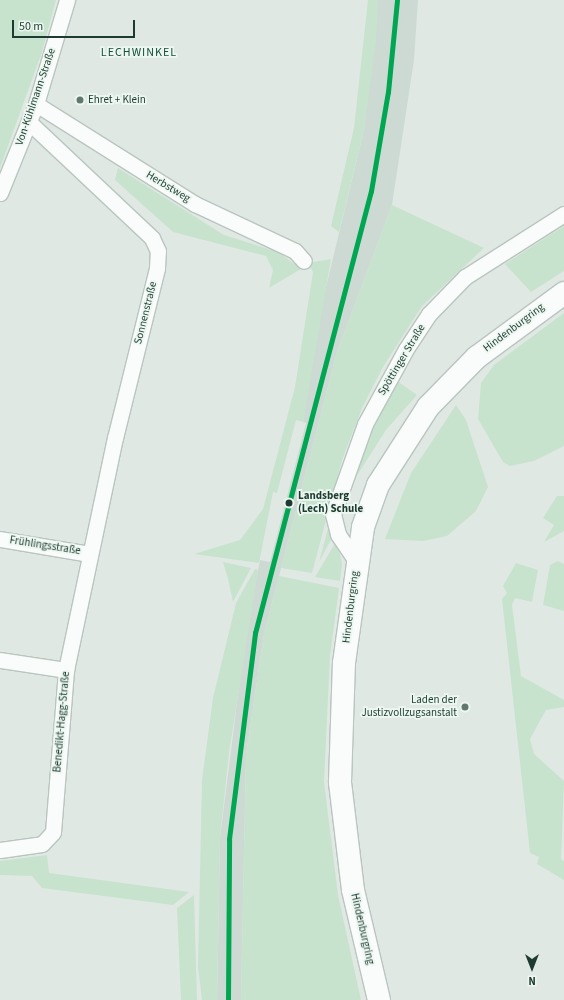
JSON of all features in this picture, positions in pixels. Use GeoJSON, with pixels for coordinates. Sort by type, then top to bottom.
{"type":"FeatureCollection","features":[{"type":"Feature","properties":{"kind":"main road","name":"Hindenburgring"},"geometry":{"type":"LineString","coordinates":[[379,1000],[353,890],[340,782],[344,663],[356,561],[369,505],[428,407],[477,357],[564,293]]}},
{"type":"Feature","properties":{"kind":"street","name":"Von-Kühlmann-Straße"},"geometry":{"type":"LineString","coordinates":[[0,193],[36,104],[67,0]]}},
{"type":"Feature","properties":{"kind":"street","name":"Herbstweg"},"geometry":{"type":"LineString","coordinates":[[36,104],[195,204],[295,251],[304,261]]}},
{"type":"Feature","properties":{"kind":"street","name":"Sonnenstraße"},"geometry":{"type":"LineString","coordinates":[[29,122],[152,238],[158,251],[157,268],[90,554]]}},
{"type":"Feature","properties":{"kind":"street","name":"Spöttinger Straße"},"geometry":{"type":"LineString","coordinates":[[356,561],[338,534],[333,514],[365,424],[406,350],[429,314],[465,277],[564,214]]}},
{"type":"Feature","properties":{"kind":"street","name":"Frühlingsstraße"},"geometry":{"type":"LineString","coordinates":[[0,539],[90,554]]}},
{"type":"Feature","properties":{"kind":"street","name":"Benedikt-Hagg-Straße"},"geometry":{"type":"LineString","coordinates":[[0,850],[42,844],[53,832],[66,670],[90,554]]}},
{"type":"Feature","properties":{"kind":"street"},"geometry":{"type":"LineString","coordinates":[[0,660],[66,670]]}},
{"type":"Feature","properties":{"kind":"shaded area"},"geometry":{"type":"Polygon","coordinates":[[[378,0],[418,0],[414,60],[392,205],[337,352],[264,634],[246,755],[241,1000],[217,1000],[220,838],[246,631],[260,560],[270,562],[306,423],[303,422],[318,320],[364,130],[378,0]]]}},
{"type":"Feature","properties":{"kind":"green space"},"geometry":{"type":"Polygon","coordinates":[[[0,0],[56,0],[42,52],[0,168],[0,0]]]}},
{"type":"Feature","properties":{"kind":"green space"},"geometry":{"type":"Polygon","coordinates":[[[368,0],[378,0],[376,41],[364,130],[339,232],[331,226],[354,128],[368,0]]]}},
{"type":"Feature","properties":{"kind":"green space"},"geometry":{"type":"Polygon","coordinates":[[[118,168],[224,235],[278,252],[301,269],[269,288],[273,270],[266,256],[173,232],[115,180],[118,168]]]}},
{"type":"Feature","properties":{"kind":"green space"},"geometry":{"type":"Polygon","coordinates":[[[392,205],[484,248],[422,306],[383,367],[362,408],[342,460],[312,573],[281,568],[337,352],[392,205]]]}},
{"type":"Feature","properties":{"kind":"green space"},"geometry":{"type":"Polygon","coordinates":[[[564,226],[564,271],[531,292],[505,264],[564,226]]]}},
{"type":"Feature","properties":{"kind":"green space"},"geometry":{"type":"Polygon","coordinates":[[[331,259],[303,422],[296,420],[277,493],[273,492],[259,563],[194,554],[240,540],[263,509],[295,387],[313,272],[308,263],[331,259]]]}},
{"type":"Feature","properties":{"kind":"green space"},"geometry":{"type":"Polygon","coordinates":[[[564,313],[564,446],[534,461],[510,466],[503,462],[478,419],[481,383],[494,365],[564,313]]]}},
{"type":"Feature","properties":{"kind":"green space"},"geometry":{"type":"Polygon","coordinates":[[[397,381],[417,395],[386,430],[356,477],[338,527],[336,517],[355,465],[397,381]]]}},
{"type":"Feature","properties":{"kind":"green space"},"geometry":{"type":"Polygon","coordinates":[[[456,405],[466,420],[488,487],[476,511],[447,536],[423,541],[385,539],[411,473],[456,405]]]}},
{"type":"Feature","properties":{"kind":"green space"},"geometry":{"type":"Polygon","coordinates":[[[557,496],[564,496],[564,531],[544,542],[554,525],[543,518],[557,496]]]}},
{"type":"Feature","properties":{"kind":"green space"},"geometry":{"type":"Polygon","coordinates":[[[330,521],[334,534],[319,562],[330,521]]]}},
{"type":"Feature","properties":{"kind":"green space"},"geometry":{"type":"Polygon","coordinates":[[[337,540],[342,564],[340,581],[315,577],[337,540]]]}},
{"type":"Feature","properties":{"kind":"green space"},"geometry":{"type":"Polygon","coordinates":[[[558,561],[564,564],[564,611],[543,605],[550,565],[558,561]]]}},
{"type":"Feature","properties":{"kind":"green space"},"geometry":{"type":"Polygon","coordinates":[[[223,562],[251,568],[233,602],[228,579],[223,562]]]}},
{"type":"Feature","properties":{"kind":"green space"},"geometry":{"type":"Polygon","coordinates":[[[516,563],[538,570],[532,602],[515,598],[512,605],[521,676],[564,700],[564,707],[546,710],[530,739],[534,754],[564,781],[561,859],[564,861],[564,880],[537,864],[539,857],[530,853],[502,599],[507,593],[503,586],[516,563]]]}},
{"type":"Feature","properties":{"kind":"green space"},"geometry":{"type":"Polygon","coordinates":[[[255,569],[258,570],[229,753],[220,838],[217,1000],[202,1000],[198,967],[202,780],[213,698],[236,603],[255,569]]]}},
{"type":"Feature","properties":{"kind":"green space"},"geometry":{"type":"Polygon","coordinates":[[[279,576],[339,588],[330,656],[324,782],[338,895],[361,1000],[241,1000],[246,755],[264,634],[279,576]]]}},
{"type":"Feature","properties":{"kind":"green space"},"geometry":{"type":"Polygon","coordinates":[[[47,855],[49,873],[189,892],[173,905],[42,888],[32,876],[0,875],[0,861],[47,855]]]}},
{"type":"Feature","properties":{"kind":"green space"},"geometry":{"type":"Polygon","coordinates":[[[194,895],[197,1000],[181,1000],[177,908],[194,895]]]}},
{"type":"Feature","properties":{"kind":"transit line"},"geometry":{"type":"LineString","coordinates":[[228,1000],[229,839],[255,633],[371,191],[388,92],[397,0]]}},
{"type":"Feature","properties":{"kind":"place","name":"Ehret + Klein"},"geometry":{"type":"Point","coordinates":[80,100]}},
{"type":"Feature","properties":{"kind":"place","name":"Landsberg (Lech) Schule"},"geometry":{"type":"Point","coordinates":[289,503]}},
{"type":"Feature","properties":{"kind":"place","name":"Laden der Justizvollzugsanstalt"},"geometry":{"type":"Point","coordinates":[465,707]}},
{"type":"Feature","properties":{"kind":"district","name":"LECHWINKEL"},"geometry":{"type":"Point","coordinates":[139,53]}}]}
